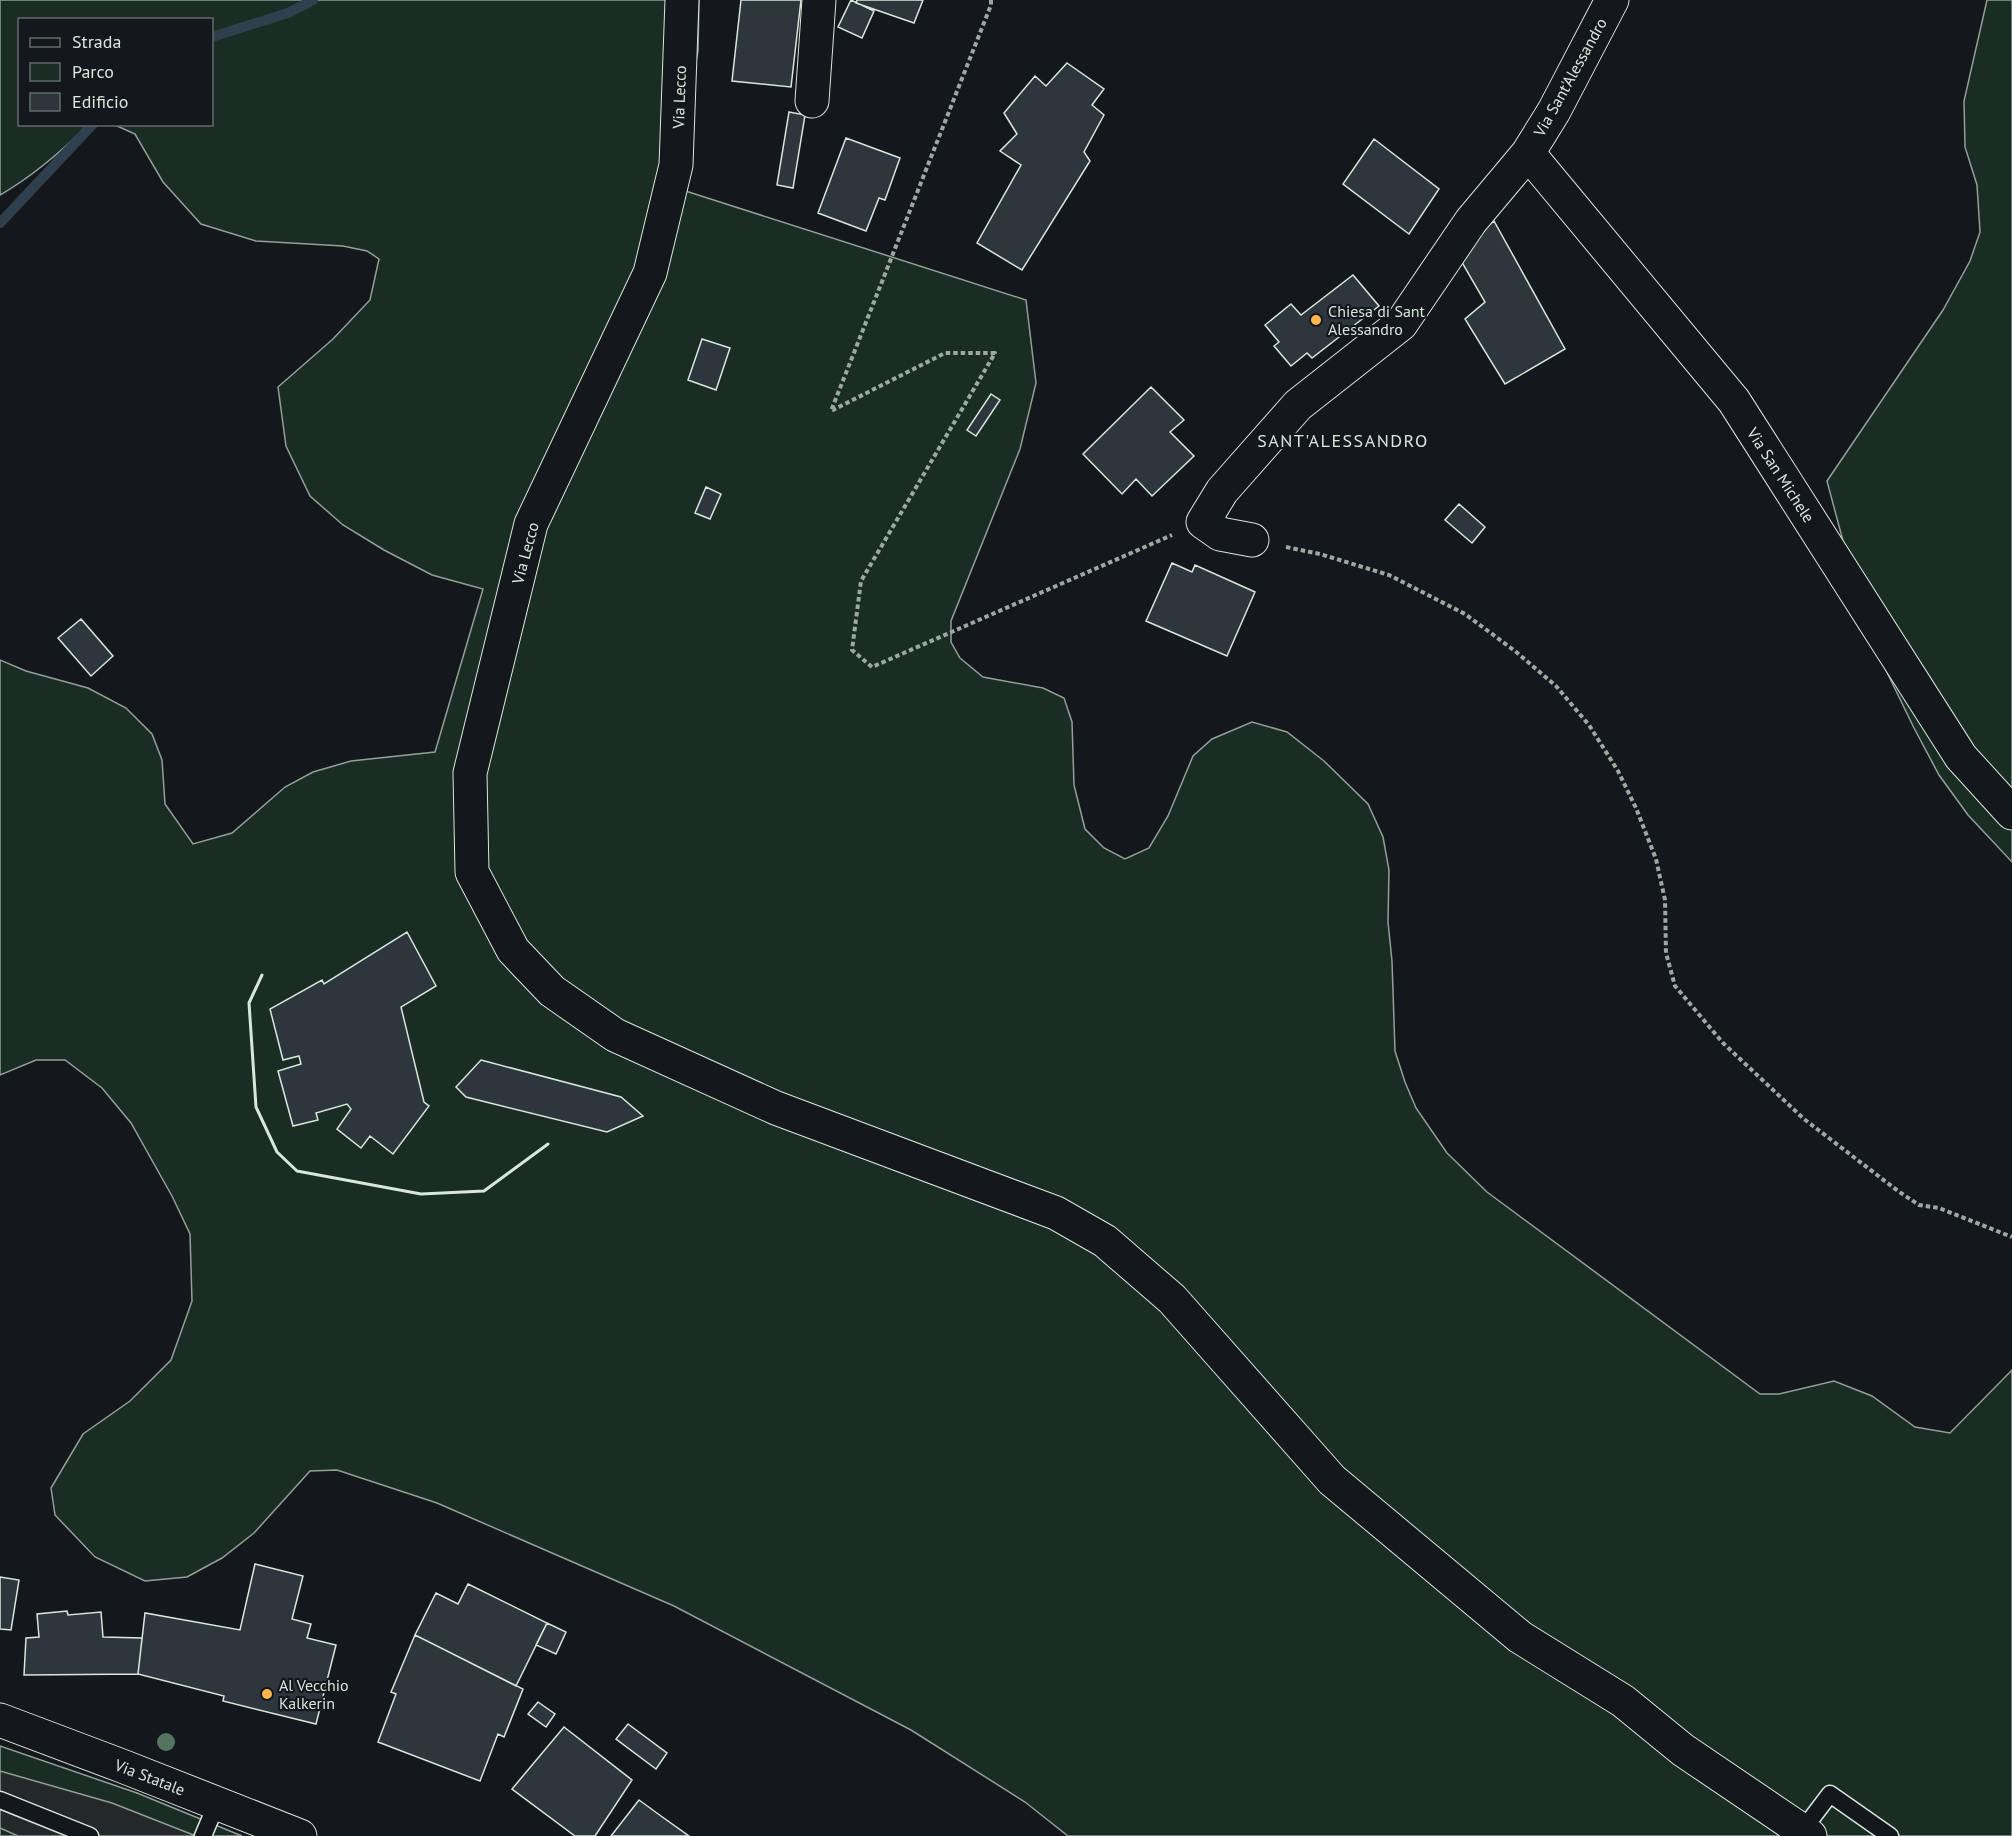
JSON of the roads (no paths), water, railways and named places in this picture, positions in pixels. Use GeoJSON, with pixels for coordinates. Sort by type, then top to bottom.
{"type":"FeatureCollection","features":[{"type":"Feature","properties":{"kind":"main road","name":"Via Lecco"},"geometry":{"type":"LineString","coordinates":[[682,0],[676,165],[650,273],[531,524],[470,773],[472,872],[513,950],[552,991],[615,1035],[776,1108],[1056,1214],[1105,1241],[1172,1299],[1332,1480],[1520,1638],[1623,1701],[1683,1750],[1806,1833]]}},
{"type":"Feature","properties":{"kind":"main road"},"geometry":{"type":"LineString","coordinates":[[812,101],[819,0]]}},
{"type":"Feature","properties":{"kind":"main road","name":"Via Sant'Alessandro"},"geometry":{"type":"LineString","coordinates":[[1252,540],[1220,534],[1203,522],[1222,491],[1298,405],[1401,324],[1471,221],[1528,153],[1554,111],[1612,0]]}},
{"type":"Feature","properties":{"kind":"main road","name":"Via San Michele"},"geometry":{"type":"LineString","coordinates":[[1528,153],[1734,401],[1961,757],[2012,813]]}},
{"type":"Feature","properties":{"kind":"main road","name":"Via Statale"},"geometry":{"type":"LineString","coordinates":[[0,1720],[300,1836]]}},
{"type":"Feature","properties":{"kind":"lane"},"geometry":{"type":"LineString","coordinates":[[1806,1833],[1830,1794],[1890,1836]]}},
{"type":"Feature","properties":{"kind":"lane"},"geometry":{"type":"LineString","coordinates":[[0,1800],[90,1836]]}},
{"type":"Feature","properties":{"kind":"lane"},"geometry":{"type":"LineString","coordinates":[[203,1836],[218,1803]]}},
{"type":"Feature","properties":{"kind":"waterway"},"geometry":{"type":"LineString","coordinates":[[213,37],[288,13],[313,0]]}},
{"type":"Feature","properties":{"kind":"waterway"},"geometry":{"type":"LineString","coordinates":[[0,223],[91,126]]}},
{"type":"Feature","properties":{"kind":"place","name":"Chiesa di Sant Alessandro"},"geometry":{"type":"Point","coordinates":[1316,320]}},
{"type":"Feature","properties":{"kind":"place","name":"Al Vecchio Kalkerin"},"geometry":{"type":"Point","coordinates":[267,1694]}},
{"type":"Feature","properties":{"kind":"district","name":"SANT'ALESSANDRO"},"geometry":{"type":"Point","coordinates":[1343,440]}}]}
